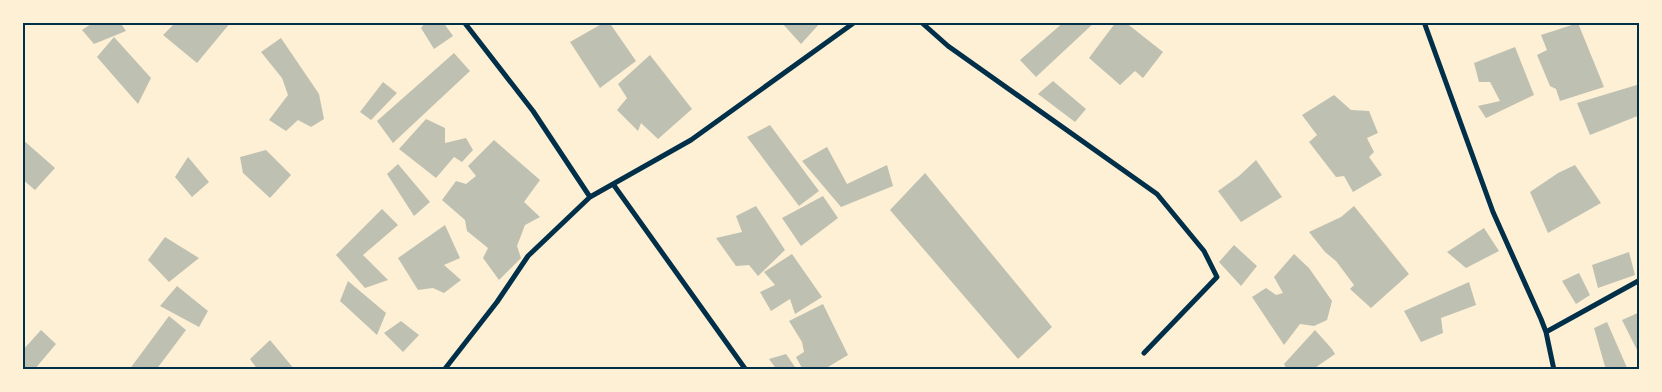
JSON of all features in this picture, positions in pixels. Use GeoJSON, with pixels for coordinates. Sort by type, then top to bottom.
{"type":"FeatureCollection","features":[{"type":"Feature","properties":{"kind":"street"},"geometry":{"type":"LineString","coordinates":[[464,22],[533,111],[590,197]]}},
{"type":"Feature","properties":{"kind":"street"},"geometry":{"type":"LineString","coordinates":[[444,370],[497,302],[528,256],[590,197],[692,140],[855,22]]}},
{"type":"Feature","properties":{"kind":"street"},"geometry":{"type":"LineString","coordinates":[[921,22],[948,46],[1157,194],[1204,251],[1217,277],[1144,353]]}},
{"type":"Feature","properties":{"kind":"street"},"geometry":{"type":"LineString","coordinates":[[1424,22],[1493,212],[1546,332],[1554,370]]}},
{"type":"Feature","properties":{"kind":"street"},"geometry":{"type":"LineString","coordinates":[[613,184],[746,370]]}},
{"type":"Feature","properties":{"kind":"street"},"geometry":{"type":"LineString","coordinates":[[1546,332],[1640,280]]}},
{"type":"Feature","properties":{"kind":"building"},"geometry":{"type":"Polygon","coordinates":[[[94,22],[120,22],[126,31],[94,44],[82,30],[94,22]]]}},
{"type":"Feature","properties":{"kind":"building"},"geometry":{"type":"Polygon","coordinates":[[[176,22],[231,22],[197,63],[163,35],[176,22]]]}},
{"type":"Feature","properties":{"kind":"building"},"geometry":{"type":"Polygon","coordinates":[[[426,22],[443,22],[453,36],[434,49],[421,28],[426,22]]]}},
{"type":"Feature","properties":{"kind":"building"},"geometry":{"type":"Polygon","coordinates":[[[605,22],[609,22],[636,61],[600,88],[570,42],[605,22]]]}},
{"type":"Feature","properties":{"kind":"building"},"geometry":{"type":"Polygon","coordinates":[[[781,22],[821,22],[801,44],[781,22]]]}},
{"type":"Feature","properties":{"kind":"building"},"geometry":{"type":"Polygon","coordinates":[[[1064,22],[1095,22],[1036,77],[1020,60],[1064,22]]]}},
{"type":"Feature","properties":{"kind":"building"},"geometry":{"type":"Polygon","coordinates":[[[1116,22],[1125,22],[1163,52],[1143,78],[1135,71],[1120,85],[1089,58],[1116,22]]]}},
{"type":"Feature","properties":{"kind":"building"},"geometry":{"type":"Polygon","coordinates":[[[1578,23],[1604,87],[1560,101],[1556,89],[1550,86],[1537,55],[1547,50],[1541,35],[1578,23]]]}},
{"type":"Feature","properties":{"kind":"building"},"geometry":{"type":"Polygon","coordinates":[[[114,37],[151,78],[138,104],[97,57],[114,37]]]}},
{"type":"Feature","properties":{"kind":"building"},"geometry":{"type":"Polygon","coordinates":[[[281,38],[319,94],[324,119],[311,127],[298,120],[286,131],[269,120],[288,95],[282,78],[261,52],[281,38]]]}},
{"type":"Feature","properties":{"kind":"building"},"geometry":{"type":"Polygon","coordinates":[[[1515,47],[1534,95],[1486,118],[1478,106],[1500,101],[1490,82],[1479,82],[1474,63],[1515,47]]]}},
{"type":"Feature","properties":{"kind":"building"},"geometry":{"type":"Polygon","coordinates":[[[454,53],[470,71],[393,143],[377,121],[454,53]]]}},
{"type":"Feature","properties":{"kind":"building"},"geometry":{"type":"Polygon","coordinates":[[[650,55],[692,109],[658,139],[641,123],[638,131],[617,110],[627,98],[618,84],[650,55]]]}},
{"type":"Feature","properties":{"kind":"building"},"geometry":{"type":"Polygon","coordinates":[[[1053,81],[1086,109],[1075,122],[1038,94],[1053,81]]]}},
{"type":"Feature","properties":{"kind":"building"},"geometry":{"type":"Polygon","coordinates":[[[383,82],[397,93],[371,120],[360,112],[383,82]]]}},
{"type":"Feature","properties":{"kind":"building"},"geometry":{"type":"Polygon","coordinates":[[[1640,84],[1640,115],[1590,135],[1577,103],[1640,84]]]}},
{"type":"Feature","properties":{"kind":"building"},"geometry":{"type":"Polygon","coordinates":[[[1334,95],[1351,110],[1369,111],[1378,133],[1367,138],[1374,152],[1369,157],[1382,175],[1353,192],[1344,176],[1336,177],[1309,142],[1317,135],[1302,115],[1334,95]]]}},
{"type":"Feature","properties":{"kind":"building"},"geometry":{"type":"Polygon","coordinates":[[[426,119],[445,128],[445,143],[466,138],[473,150],[462,162],[454,157],[436,178],[399,149],[426,119]]]}},
{"type":"Feature","properties":{"kind":"building"},"geometry":{"type":"Polygon","coordinates":[[[770,125],[819,191],[799,206],[747,137],[770,125]]]}},
{"type":"Feature","properties":{"kind":"building"},"geometry":{"type":"Polygon","coordinates":[[[22,139],[55,168],[35,190],[22,179],[22,139]]]}},
{"type":"Feature","properties":{"kind":"building"},"geometry":{"type":"Polygon","coordinates":[[[494,140],[540,180],[524,202],[540,217],[525,225],[517,246],[521,258],[499,280],[483,258],[488,248],[467,231],[465,220],[442,200],[456,181],[466,184],[476,176],[468,166],[494,140]]]}},
{"type":"Feature","properties":{"kind":"building"},"geometry":{"type":"Polygon","coordinates":[[[827,147],[847,184],[887,165],[893,186],[841,207],[802,161],[827,147]]]}},
{"type":"Feature","properties":{"kind":"building"},"geometry":{"type":"Polygon","coordinates":[[[266,150],[291,175],[270,198],[243,173],[240,157],[266,150]]]}},
{"type":"Feature","properties":{"kind":"building"},"geometry":{"type":"Polygon","coordinates":[[[188,157],[209,182],[192,197],[175,177],[188,157]]]}},
{"type":"Feature","properties":{"kind":"building"},"geometry":{"type":"Polygon","coordinates":[[[1256,160],[1282,197],[1241,222],[1218,191],[1239,176],[1256,160]]]}},
{"type":"Feature","properties":{"kind":"building"},"geometry":{"type":"Polygon","coordinates":[[[398,164],[430,202],[414,216],[387,174],[398,164]]]}},
{"type":"Feature","properties":{"kind":"building"},"geometry":{"type":"Polygon","coordinates":[[[1575,165],[1601,203],[1548,233],[1530,192],[1558,173],[1575,165]]]}},
{"type":"Feature","properties":{"kind":"building"},"geometry":{"type":"Polygon","coordinates":[[[925,173],[1052,327],[1018,359],[890,210],[925,173]]]}},
{"type":"Feature","properties":{"kind":"building"},"geometry":{"type":"Polygon","coordinates":[[[823,196],[838,218],[801,246],[782,218],[823,196]]]}},
{"type":"Feature","properties":{"kind":"building"},"geometry":{"type":"Polygon","coordinates":[[[756,206],[785,250],[758,276],[749,265],[736,266],[716,238],[742,232],[736,216],[756,206]]]}},
{"type":"Feature","properties":{"kind":"building"},"geometry":{"type":"Polygon","coordinates":[[[1354,206],[1409,274],[1371,308],[1350,289],[1354,285],[1336,261],[1325,252],[1309,232],[1341,217],[1354,206]]]}},
{"type":"Feature","properties":{"kind":"building"},"geometry":{"type":"Polygon","coordinates":[[[382,209],[398,225],[363,255],[388,280],[365,288],[336,255],[382,209]]]}},
{"type":"Feature","properties":{"kind":"building"},"geometry":{"type":"Polygon","coordinates":[[[445,225],[460,258],[444,265],[461,280],[444,293],[433,288],[418,290],[398,258],[445,225]]]}},
{"type":"Feature","properties":{"kind":"building"},"geometry":{"type":"Polygon","coordinates":[[[1484,228],[1499,251],[1466,268],[1447,252],[1484,228]]]}},
{"type":"Feature","properties":{"kind":"building"},"geometry":{"type":"Polygon","coordinates":[[[165,237],[199,258],[169,282],[148,260],[165,237]]]}},
{"type":"Feature","properties":{"kind":"building"},"geometry":{"type":"Polygon","coordinates":[[[1234,245],[1257,266],[1241,286],[1219,262],[1234,245]]]}},
{"type":"Feature","properties":{"kind":"building"},"geometry":{"type":"Polygon","coordinates":[[[1629,252],[1635,275],[1598,288],[1592,265],[1629,252]]]}},
{"type":"Feature","properties":{"kind":"building"},"geometry":{"type":"Polygon","coordinates":[[[792,254],[822,297],[795,314],[790,299],[771,311],[760,292],[775,285],[764,272],[792,254]]]}},
{"type":"Feature","properties":{"kind":"building"},"geometry":{"type":"Polygon","coordinates":[[[1294,254],[1309,268],[1332,301],[1327,320],[1314,326],[1300,324],[1284,345],[1252,297],[1266,288],[1276,295],[1283,293],[1274,277],[1294,254]]]}},
{"type":"Feature","properties":{"kind":"building"},"geometry":{"type":"Polygon","coordinates":[[[1579,273],[1590,295],[1576,304],[1562,281],[1579,273]]]}},
{"type":"Feature","properties":{"kind":"building"},"geometry":{"type":"Polygon","coordinates":[[[348,281],[386,313],[377,335],[340,301],[348,281]]]}},
{"type":"Feature","properties":{"kind":"building"},"geometry":{"type":"Polygon","coordinates":[[[1469,282],[1476,305],[1441,318],[1443,333],[1421,342],[1404,311],[1469,282]]]}},
{"type":"Feature","properties":{"kind":"building"},"geometry":{"type":"Polygon","coordinates":[[[177,286],[208,311],[199,327],[160,306],[177,286]]]}},
{"type":"Feature","properties":{"kind":"building"},"geometry":{"type":"Polygon","coordinates":[[[823,304],[848,355],[823,370],[803,370],[796,357],[804,352],[802,342],[789,321],[823,304]]]}},
{"type":"Feature","properties":{"kind":"building"},"geometry":{"type":"Polygon","coordinates":[[[1640,312],[1640,356],[1622,320],[1640,312]]]}},
{"type":"Feature","properties":{"kind":"building"},"geometry":{"type":"Polygon","coordinates":[[[169,316],[186,330],[156,370],[129,370],[169,316]]]}},
{"type":"Feature","properties":{"kind":"building"},"geometry":{"type":"Polygon","coordinates":[[[401,321],[419,335],[403,352],[384,333],[401,321]]]}},
{"type":"Feature","properties":{"kind":"building"},"geometry":{"type":"Polygon","coordinates":[[[1607,322],[1628,370],[1606,370],[1594,328],[1607,322]]]}},
{"type":"Feature","properties":{"kind":"building"},"geometry":{"type":"Polygon","coordinates":[[[41,330],[56,344],[34,370],[28,370],[22,365],[22,351],[41,330]]]}},
{"type":"Feature","properties":{"kind":"building"},"geometry":{"type":"Polygon","coordinates":[[[1315,330],[1335,354],[1312,370],[1287,370],[1284,364],[1315,330]]]}},
{"type":"Feature","properties":{"kind":"building"},"geometry":{"type":"Polygon","coordinates":[[[270,340],[295,370],[258,370],[250,359],[270,340]]]}},
{"type":"Feature","properties":{"kind":"building"},"geometry":{"type":"Polygon","coordinates":[[[786,354],[797,370],[777,370],[769,359],[786,354]]]}}]}
